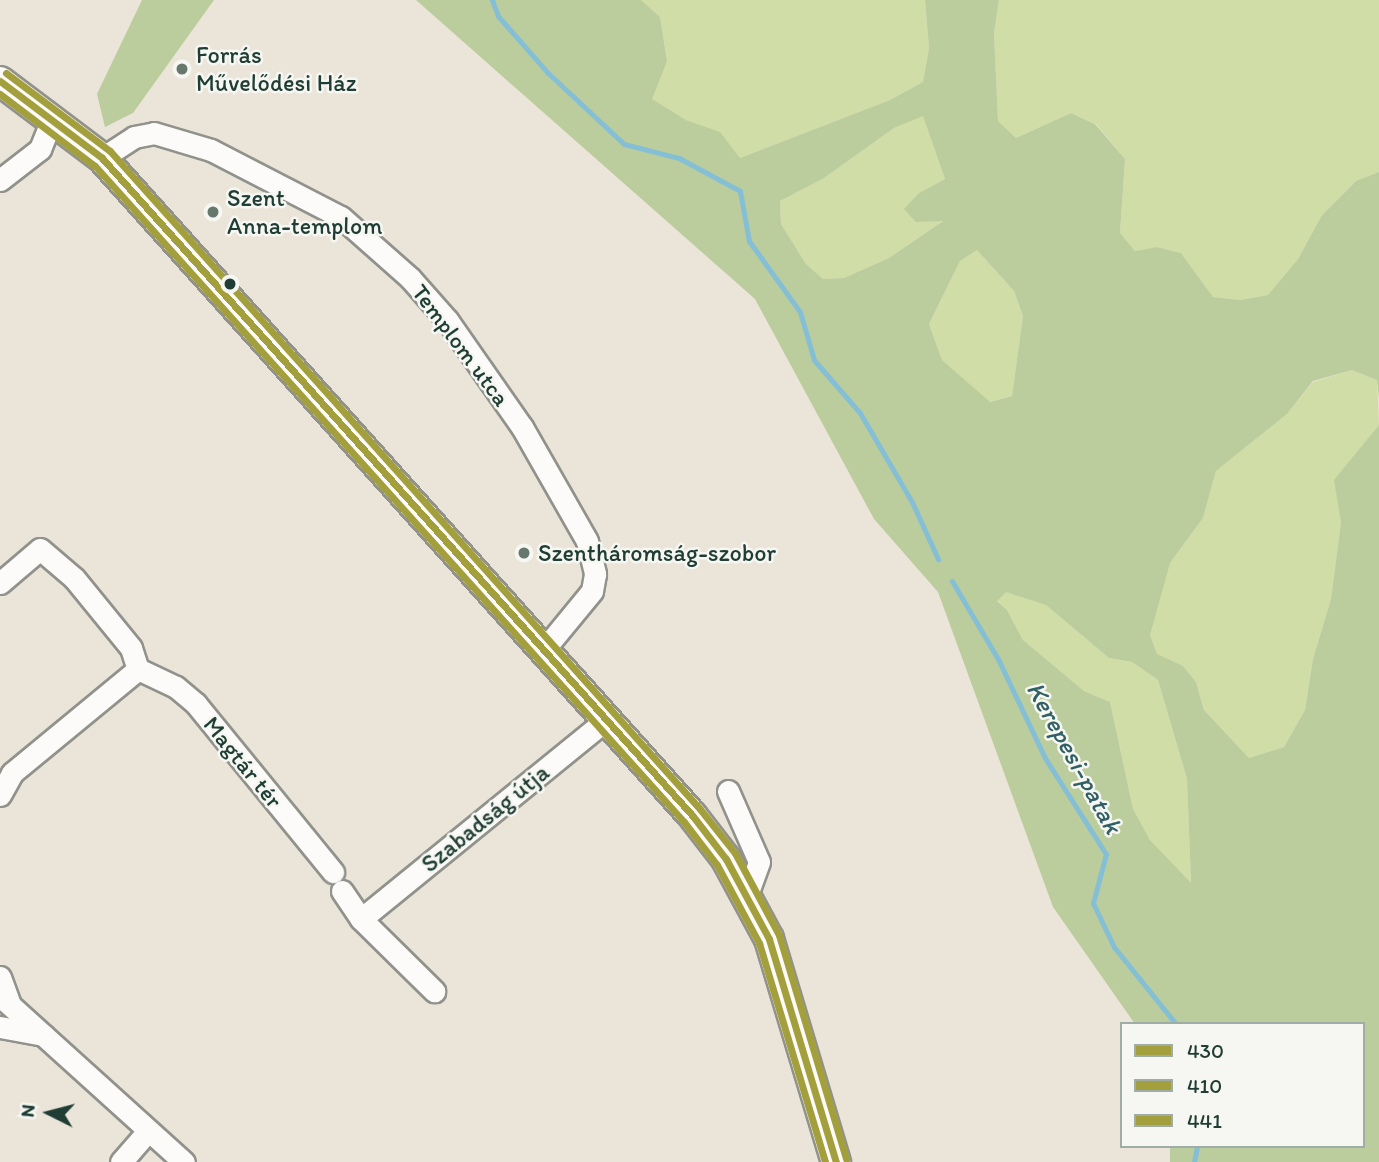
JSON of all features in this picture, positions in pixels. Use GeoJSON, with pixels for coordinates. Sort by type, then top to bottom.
{"type":"FeatureCollection","features":[{"type":"Feature","properties":{"kind":"main road"},"geometry":{"type":"LineString","coordinates":[[0,81],[52,117],[102,158],[545,647],[692,815],[747,895],[769,939],[836,1162]]}},
{"type":"Feature","properties":{"kind":"street"},"geometry":{"type":"LineString","coordinates":[[0,180],[40,149],[52,117]]}},
{"type":"Feature","properties":{"kind":"street","name":"Templom utca"},"geometry":{"type":"LineString","coordinates":[[102,158],[134,137],[154,133],[211,150],[341,217],[417,286],[448,321],[522,427],[587,541],[595,574],[592,591],[545,647]]}},
{"type":"Feature","properties":{"kind":"street"},"geometry":{"type":"LineString","coordinates":[[0,583],[40,549],[100,605],[131,648],[138,669],[12,773],[0,795]]}},
{"type":"Feature","properties":{"kind":"street","name":"Magtár tér"},"geometry":{"type":"LineString","coordinates":[[138,669],[176,687],[196,704],[338,881],[361,919]]}},
{"type":"Feature","properties":{"kind":"street","name":"Szabadság útja"},"geometry":{"type":"LineString","coordinates":[[361,919],[608,718]]}},
{"type":"Feature","properties":{"kind":"street"},"geometry":{"type":"LineString","coordinates":[[728,791],[759,862],[747,895]]}},
{"type":"Feature","properties":{"kind":"street"},"geometry":{"type":"LineString","coordinates":[[361,919],[433,991]]}},
{"type":"Feature","properties":{"kind":"street"},"geometry":{"type":"LineString","coordinates":[[0,977],[5,1000],[147,1132],[184,1162]]}},
{"type":"Feature","properties":{"kind":"street"},"geometry":{"type":"LineString","coordinates":[[0,1027],[43,1035]]}},
{"type":"Feature","properties":{"kind":"street"},"geometry":{"type":"LineString","coordinates":[[121,1162],[147,1132]]}},
{"type":"Feature","properties":{"kind":"green space"},"geometry":{"type":"Polygon","coordinates":[[[142,0],[214,0],[133,113],[105,127],[97,94],[142,0]]]}},
{"type":"Feature","properties":{"kind":"green space"},"geometry":{"type":"Polygon","coordinates":[[[416,0],[641,0],[660,17],[667,61],[652,99],[686,120],[720,132],[740,158],[890,100],[923,82],[929,48],[925,0],[999,0],[994,33],[998,121],[1016,138],[1071,113],[1095,124],[1125,159],[1120,233],[1135,251],[1157,247],[1181,253],[1213,297],[1240,300],[1268,295],[1298,259],[1322,215],[1356,181],[1379,172],[1379,399],[1377,380],[1352,370],[1313,381],[1287,414],[1216,471],[1203,518],[1170,563],[1150,635],[1157,654],[1183,666],[1196,682],[1204,710],[1249,758],[1284,747],[1305,710],[1313,659],[1331,599],[1341,522],[1334,480],[1379,425],[1379,1162],[1170,1162],[1170,1148],[1365,1148],[1365,1022],[1134,1022],[1053,907],[938,592],[874,519],[755,299],[416,0]],[[923,116],[894,128],[824,178],[780,201],[781,224],[806,264],[823,279],[844,278],[889,258],[943,221],[916,222],[904,209],[919,193],[945,179],[923,116]],[[977,250],[960,261],[929,324],[942,360],[990,402],[1012,396],[1023,316],[1014,291],[977,250]],[[1006,592],[997,601],[1007,610],[1023,640],[1084,691],[1110,702],[1133,809],[1150,840],[1191,883],[1187,779],[1158,680],[1132,662],[1109,658],[1046,605],[1006,592]]]}},
{"type":"Feature","properties":{"kind":"green space"},"geometry":{"type":"Polygon","coordinates":[[[641,0],[925,0],[929,48],[923,82],[890,100],[740,158],[719,132],[686,120],[651,99],[667,60],[660,17],[641,0]]]}},
{"type":"Feature","properties":{"kind":"green space"},"geometry":{"type":"Polygon","coordinates":[[[999,0],[1379,0],[1379,172],[1356,181],[1322,215],[1298,259],[1268,295],[1240,300],[1213,297],[1181,253],[1157,247],[1135,251],[1120,233],[1125,159],[1096,124],[1071,113],[1016,138],[998,121],[994,33],[999,0]]]}},
{"type":"Feature","properties":{"kind":"green space"},"geometry":{"type":"Polygon","coordinates":[[[923,115],[945,179],[919,193],[944,220],[889,258],[844,278],[823,279],[806,264],[781,224],[780,201],[824,178],[894,128],[923,115]]]}},
{"type":"Feature","properties":{"kind":"green space"},"geometry":{"type":"Polygon","coordinates":[[[977,250],[1014,291],[1023,316],[1012,396],[989,402],[942,360],[929,324],[960,261],[977,250]]]}},
{"type":"Feature","properties":{"kind":"green space"},"geometry":{"type":"Polygon","coordinates":[[[1352,370],[1377,380],[1379,425],[1335,480],[1341,522],[1331,599],[1313,659],[1305,710],[1284,747],[1249,758],[1204,710],[1196,682],[1183,666],[1157,655],[1150,635],[1156,604],[1170,563],[1203,518],[1216,471],[1287,414],[1313,382],[1352,370]]]}},
{"type":"Feature","properties":{"kind":"green space"},"geometry":{"type":"Polygon","coordinates":[[[1006,591],[1046,605],[1109,658],[1132,662],[1158,680],[1187,779],[1191,884],[1150,840],[1133,809],[1110,702],[1084,691],[1023,640],[1007,610],[997,600],[1006,591]]]}},
{"type":"Feature","properties":{"kind":"waterway","name":"Kerepesi-patak"},"geometry":{"type":"LineString","coordinates":[[492,0],[498,16],[547,72],[624,144],[679,158],[740,191],[749,241],[800,312],[814,360],[860,413],[912,502],[938,559]]}},
{"type":"Feature","properties":{"kind":"waterway","name":"Kerepesi-patak"},"geometry":{"type":"LineString","coordinates":[[952,581],[998,659],[1045,758],[1106,854],[1093,903],[1114,947],[1174,1022]]}},
{"type":"Feature","properties":{"kind":"waterway","name":"Kerepesi-patak"},"geometry":{"type":"LineString","coordinates":[[1194,1162],[1197,1148]]}},
{"type":"Feature","properties":{"kind":"transit line","name":"441"},"geometry":{"type":"LineString","coordinates":[[6,73],[110,151],[700,809],[735,853],[779,935],[846,1159]]}},
{"type":"Feature","properties":{"kind":"transit line","name":"430"},"geometry":{"type":"LineString","coordinates":[[0,81],[102,158],[692,815],[726,859],[769,939],[836,1162]]}},
{"type":"Feature","properties":{"kind":"transit line","name":"410"},"geometry":{"type":"LineString","coordinates":[[0,94],[95,166],[684,822],[717,865],[759,943],[825,1162]]}},
{"type":"Feature","properties":{"kind":"place","name":"Forrás Művelődési Ház"},"geometry":{"type":"Point","coordinates":[182,69]}},
{"type":"Feature","properties":{"kind":"place","name":"Szent Anna-templom"},"geometry":{"type":"Point","coordinates":[213,212]}},
{"type":"Feature","properties":{"kind":"place","name":"Szentháromság-szobor"},"geometry":{"type":"Point","coordinates":[524,553]}}]}
